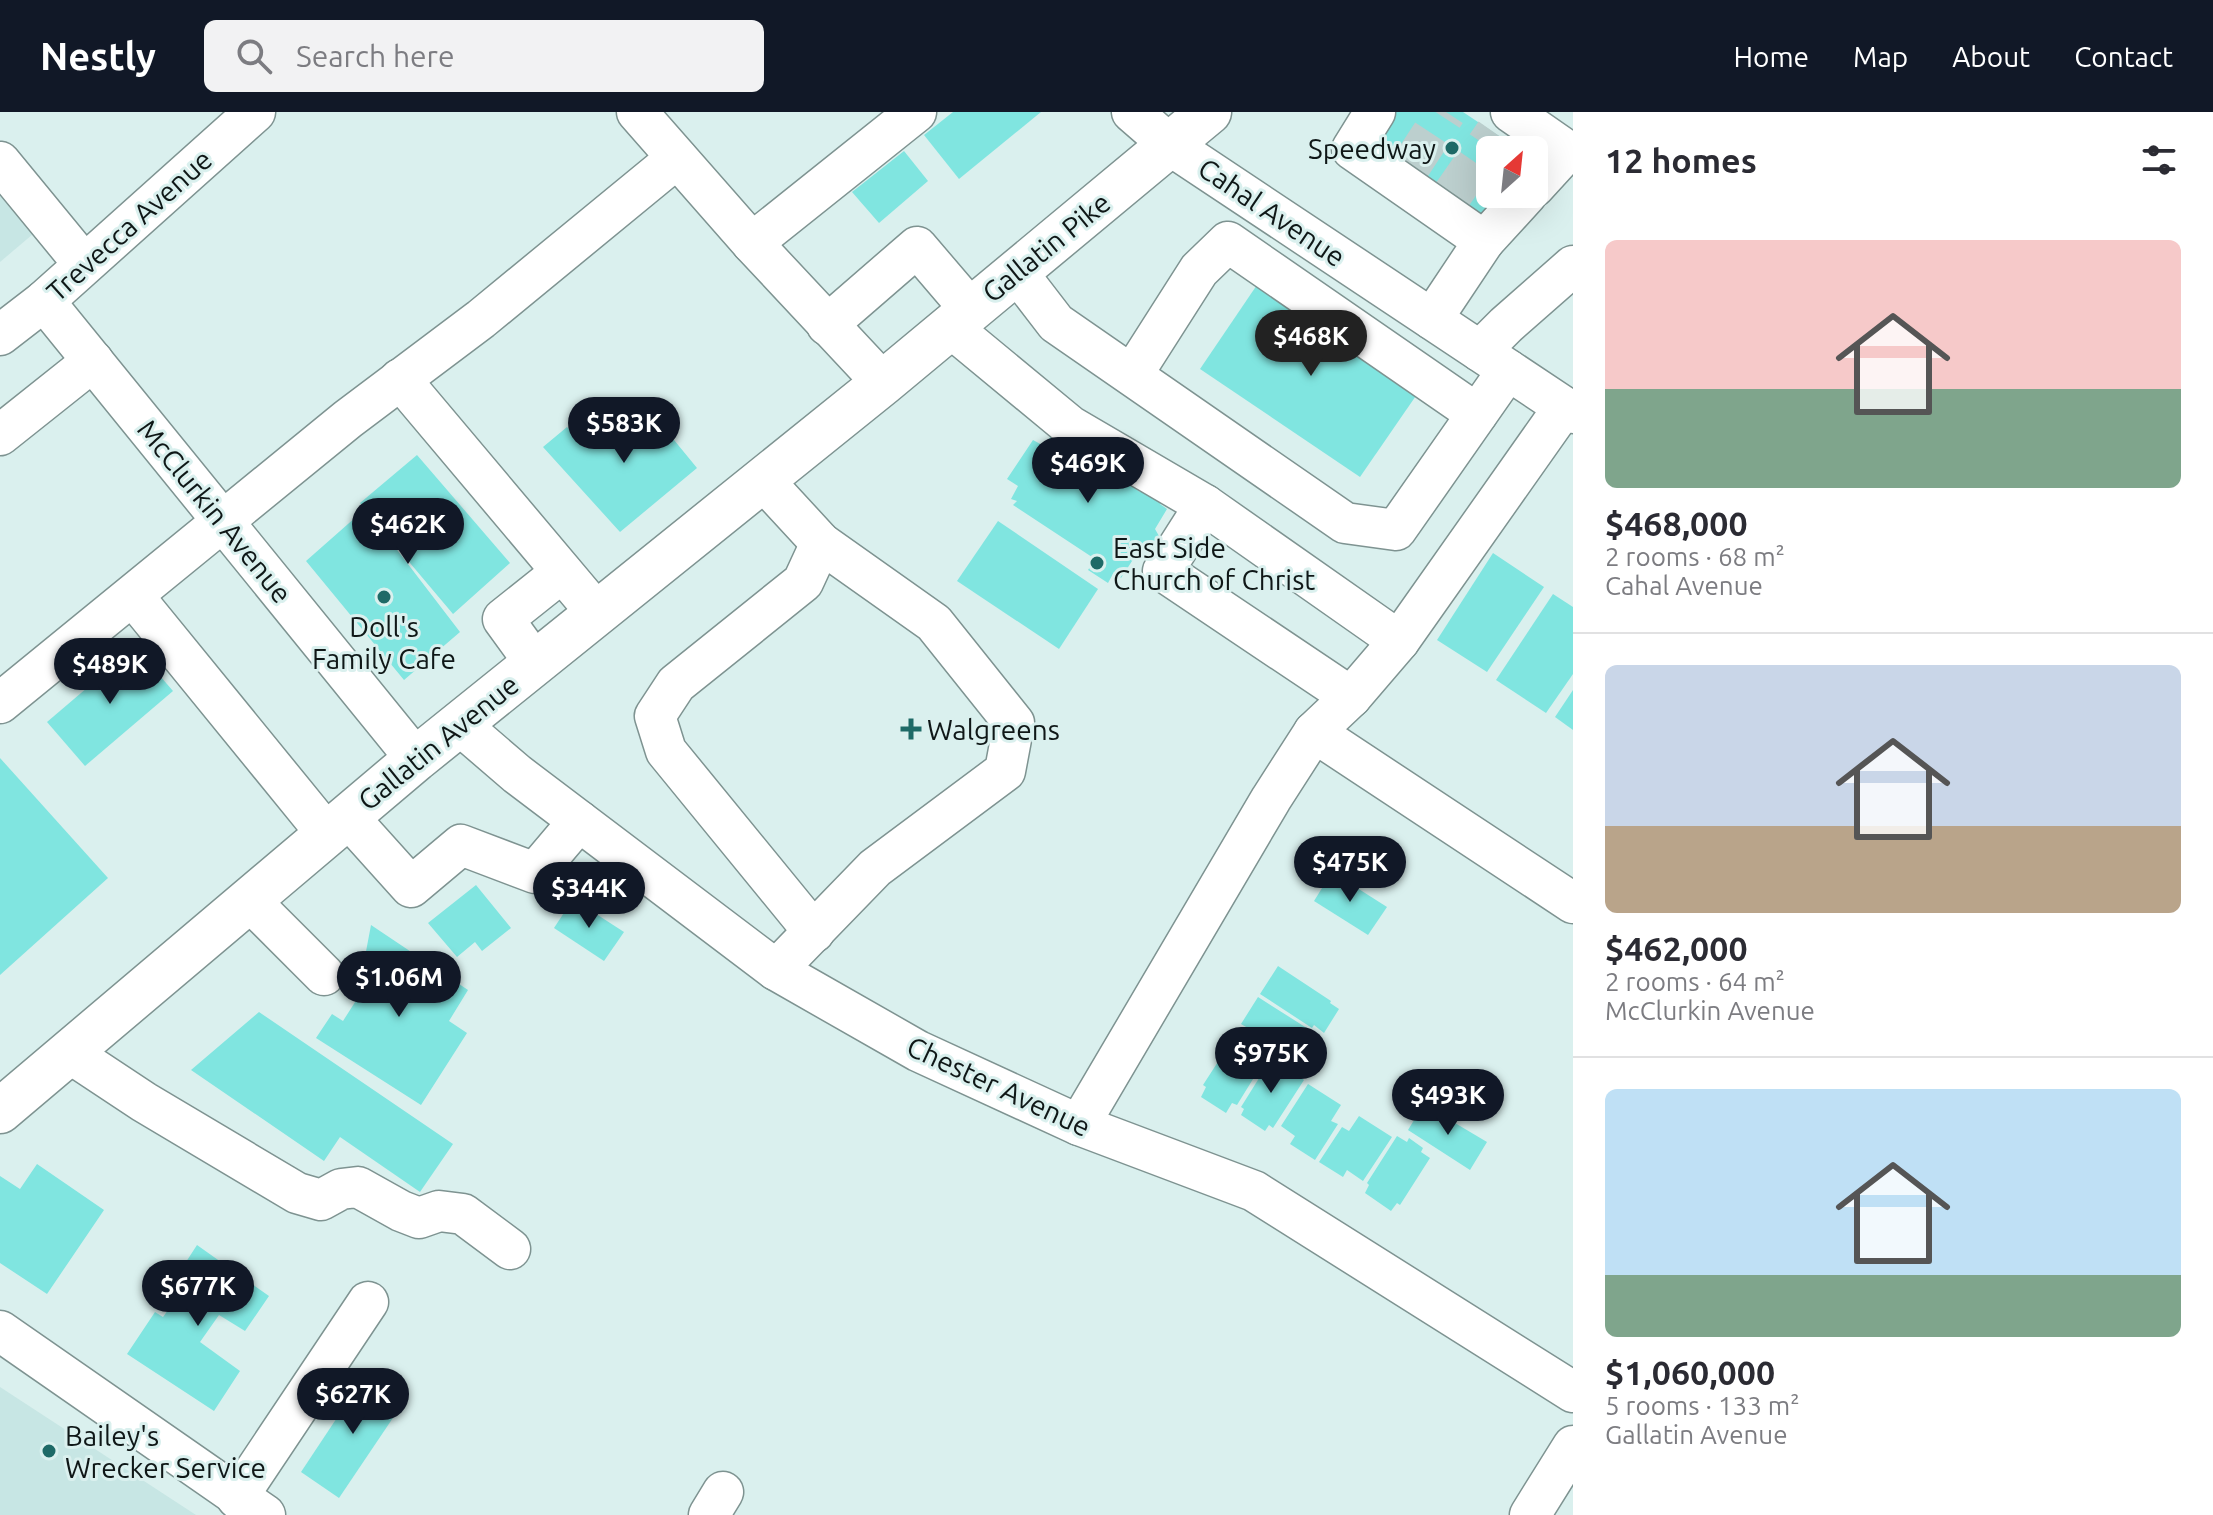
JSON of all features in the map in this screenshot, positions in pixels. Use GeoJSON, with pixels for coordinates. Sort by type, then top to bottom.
{"type":"FeatureCollection","features":[{"type":"Feature","properties":{"kind":"main road","name":"Gallatin Pike"},"geometry":{"type":"LineString","coordinates":[[883,383],[1209,112]]}},
{"type":"Feature","properties":{"kind":"main road","name":"Gallatin Avenue"},"geometry":{"type":"LineString","coordinates":[[0,1111],[416,759],[883,383]]}},
{"type":"Feature","properties":{"kind":"street","name":"Trevecca Avenue"},"geometry":{"type":"LineString","coordinates":[[0,335],[44,301],[255,112]]}},
{"type":"Feature","properties":{"kind":"street"},"geometry":{"type":"LineString","coordinates":[[637,112],[752,243],[883,383]]}},
{"type":"Feature","properties":{"kind":"street"},"geometry":{"type":"LineString","coordinates":[[752,243],[916,112]]}},
{"type":"Feature","properties":{"kind":"street","name":"Cahal Avenue"},"geometry":{"type":"LineString","coordinates":[[1132,112],[1170,145],[1569,410]]}},
{"type":"Feature","properties":{"kind":"street"},"geometry":{"type":"LineString","coordinates":[[1375,112],[1352,149],[1405,174],[1447,203],[1484,241]]}},
{"type":"Feature","properties":{"kind":"street"},"geometry":{"type":"LineString","coordinates":[[1505,119],[1570,153],[1548,174]]}},
{"type":"Feature","properties":{"kind":"street"},"geometry":{"type":"LineString","coordinates":[[0,703],[222,521],[493,309],[677,158]]}},
{"type":"Feature","properties":{"kind":"street"},"geometry":{"type":"LineString","coordinates":[[0,162],[83,263]]}},
{"type":"Feature","properties":{"kind":"street"},"geometry":{"type":"LineString","coordinates":[[1432,319],[1484,241],[1514,208]]}},
{"type":"Feature","properties":{"kind":"street"},"geometry":{"type":"LineString","coordinates":[[1132,375],[1199,270],[1228,242],[1477,414]]}},
{"type":"Feature","properties":{"kind":"street"},"geometry":{"type":"LineString","coordinates":[[827,325],[917,247],[960,317],[1070,426],[1205,505],[1399,641]]}},
{"type":"Feature","properties":{"kind":"street"},"geometry":{"type":"LineString","coordinates":[[1016,271],[1056,323],[1345,523],[1396,530],[1477,414],[1506,325],[1573,266]]}},
{"type":"Feature","properties":{"kind":"street","name":"McClurkin Avenue"},"geometry":{"type":"LineString","coordinates":[[44,301],[416,759]]}},
{"type":"Feature","properties":{"kind":"street"},"geometry":{"type":"LineString","coordinates":[[0,435],[93,361]]}},
{"type":"Feature","properties":{"kind":"street"},"geometry":{"type":"LineString","coordinates":[[400,379],[597,613]]}},
{"type":"Feature","properties":{"kind":"street"},"geometry":{"type":"LineString","coordinates":[[1079,1125],[1271,799],[1314,732],[1351,697],[1399,641],[1569,410]]}},
{"type":"Feature","properties":{"kind":"street"},"geometry":{"type":"LineString","coordinates":[[762,479],[821,543],[934,623],[1014,723],[1005,771],[875,868],[776,970]]}},
{"type":"Feature","properties":{"kind":"street"},"geometry":{"type":"LineString","coordinates":[[1205,505],[1163,571],[1351,697]]}},
{"type":"Feature","properties":{"kind":"street"},"geometry":{"type":"LineString","coordinates":[[814,932],[666,751],[655,716],[676,684],[803,582],[821,543]]}},
{"type":"Feature","properties":{"kind":"street"},"geometry":{"type":"LineString","coordinates":[[535,663],[503,619],[562,572]]}},
{"type":"Feature","properties":{"kind":"street"},"geometry":{"type":"LineString","coordinates":[[133,596],[337,826],[411,887],[461,845],[535,873],[579,821]]}},
{"type":"Feature","properties":{"kind":"street","name":"Chester Avenue"},"geometry":{"type":"LineString","coordinates":[[460,725],[517,774],[776,970],[918,1051],[1079,1125],[1254,1191],[1573,1392]]}},
{"type":"Feature","properties":{"kind":"street"},"geometry":{"type":"LineString","coordinates":[[1314,732],[1573,903]]}},
{"type":"Feature","properties":{"kind":"street"},"geometry":{"type":"LineString","coordinates":[[249,900],[324,975]]}},
{"type":"Feature","properties":{"kind":"street"},"geometry":{"type":"LineString","coordinates":[[70,1053],[144,1102],[297,1193],[321,1200],[341,1189],[358,1187],[419,1218],[439,1211],[463,1214],[510,1249]]}},
{"type":"Feature","properties":{"kind":"street"},"geometry":{"type":"LineString","coordinates":[[0,1331],[251,1506],[368,1302]]}},
{"type":"Feature","properties":{"kind":"street"},"geometry":{"type":"LineString","coordinates":[[1530,1515],[1572,1450]]}},
{"type":"Feature","properties":{"kind":"shaded area"},"geometry":{"type":"Polygon","coordinates":[[[0,193],[33,234],[0,262],[0,193]]]}},
{"type":"Feature","properties":{"kind":"shaded area","name":"Bailey's Wrecker Service"},"geometry":{"type":"Polygon","coordinates":[[[0,1387],[196,1515],[0,1515],[0,1387]]]}},
{"type":"Feature","properties":{"kind":"building"},"geometry":{"type":"Polygon","coordinates":[[[953,112],[1041,112],[959,179],[924,135],[953,112]]]}},
{"type":"Feature","properties":{"kind":"building"},"geometry":{"type":"Polygon","coordinates":[[[1395,112],[1463,112],[1499,136],[1476,136],[1476,208],[1499,208],[1490,221],[1374,143],[1395,112]]]}},
{"type":"Feature","properties":{"kind":"building"},"geometry":{"type":"Polygon","coordinates":[[[904,151],[928,181],[879,223],[852,192],[904,151]]]}},
{"type":"Feature","properties":{"kind":"building"},"geometry":{"type":"Polygon","coordinates":[[[1261,279],[1422,387],[1360,477],[1200,369],[1261,279]]]}},
{"type":"Feature","properties":{"kind":"building"},"geometry":{"type":"Polygon","coordinates":[[[642,401],[697,468],[620,532],[543,447],[567,427],[586,448],[642,401]]]}},
{"type":"Feature","properties":{"kind":"building"},"geometry":{"type":"Polygon","coordinates":[[[1051,436],[1058,437],[1140,492],[1147,481],[1167,494],[1160,504],[1167,509],[1155,529],[1159,536],[1144,560],[1134,558],[1121,578],[1114,572],[1108,583],[1088,570],[1095,559],[1013,505],[1017,501],[1011,499],[1018,486],[1007,479],[1033,440],[1044,446],[1051,436]]]}},
{"type":"Feature","properties":{"kind":"building"},"geometry":{"type":"Polygon","coordinates":[[[417,455],[510,563],[453,614],[378,525],[460,632],[404,680],[306,561],[365,509],[360,503],[417,455]]]}},
{"type":"Feature","properties":{"kind":"building"},"geometry":{"type":"Polygon","coordinates":[[[998,521],[1098,589],[1059,649],[957,581],[998,521]]]}},
{"type":"Feature","properties":{"kind":"building"},"geometry":{"type":"Polygon","coordinates":[[[1493,553],[1544,587],[1487,672],[1437,640],[1493,553]]]}},
{"type":"Feature","properties":{"kind":"building"},"geometry":{"type":"Polygon","coordinates":[[[1553,594],[1573,607],[1573,674],[1546,713],[1496,680],[1553,594]]]}},
{"type":"Feature","properties":{"kind":"building"},"geometry":{"type":"Polygon","coordinates":[[[135,647],[173,691],[85,766],[47,722],[135,647]]]}},
{"type":"Feature","properties":{"kind":"building"},"geometry":{"type":"Polygon","coordinates":[[[1573,690],[1573,730],[1555,717],[1573,690]]]}},
{"type":"Feature","properties":{"kind":"building"},"geometry":{"type":"Polygon","coordinates":[[[0,758],[108,878],[0,975],[0,758]]]}},
{"type":"Feature","properties":{"kind":"building"},"geometry":{"type":"Polygon","coordinates":[[[1332,872],[1387,907],[1368,935],[1314,901],[1332,872]]]}},
{"type":"Feature","properties":{"kind":"building"},"geometry":{"type":"Polygon","coordinates":[[[476,885],[511,928],[482,951],[475,942],[457,957],[428,923],[476,885]]]}},
{"type":"Feature","properties":{"kind":"building"},"geometry":{"type":"Polygon","coordinates":[[[573,899],[624,932],[604,961],[554,928],[573,899]]]}},
{"type":"Feature","properties":{"kind":"building"},"geometry":{"type":"Polygon","coordinates":[[[371,925],[468,990],[449,1021],[467,1033],[421,1105],[316,1038],[332,1014],[343,1021],[357,999],[371,925]]]}},
{"type":"Feature","properties":{"kind":"building"},"geometry":{"type":"Polygon","coordinates":[[[1278,966],[1339,1009],[1324,1033],[1260,994],[1278,966]]]}},
{"type":"Feature","properties":{"kind":"building"},"geometry":{"type":"Polygon","coordinates":[[[1258,997],[1313,1032],[1310,1035],[1320,1040],[1307,1063],[1241,1024],[1258,997]]]}},
{"type":"Feature","properties":{"kind":"building"},"geometry":{"type":"Polygon","coordinates":[[[259,1012],[453,1144],[420,1192],[340,1137],[324,1161],[191,1070],[259,1012]]]}},
{"type":"Feature","properties":{"kind":"building"},"geometry":{"type":"Polygon","coordinates":[[[1234,1037],[1266,1058],[1237,1105],[1232,1103],[1226,1113],[1201,1097],[1206,1087],[1203,1085],[1234,1037]]]}},
{"type":"Feature","properties":{"kind":"building"},"geometry":{"type":"Polygon","coordinates":[[[1271,1059],[1280,1065],[1282,1061],[1304,1080],[1273,1128],[1269,1125],[1265,1131],[1241,1115],[1244,1109],[1241,1107],[1271,1059]]]}},
{"type":"Feature","properties":{"kind":"building"},"geometry":{"type":"Polygon","coordinates":[[[1308,1084],[1341,1105],[1331,1121],[1338,1124],[1315,1160],[1290,1144],[1295,1136],[1281,1126],[1308,1084]]]}},
{"type":"Feature","properties":{"kind":"building"},"geometry":{"type":"Polygon","coordinates":[[[1422,1107],[1432,1113],[1433,1110],[1487,1142],[1470,1170],[1408,1130],[1422,1107]]]}},
{"type":"Feature","properties":{"kind":"building"},"geometry":{"type":"Polygon","coordinates":[[[1359,1116],[1392,1137],[1363,1181],[1347,1170],[1343,1177],[1319,1162],[1342,1127],[1349,1131],[1359,1116]]]}},
{"type":"Feature","properties":{"kind":"building"},"geometry":{"type":"Polygon","coordinates":[[[1397,1136],[1407,1142],[1409,1138],[1423,1148],[1421,1152],[1430,1158],[1400,1205],[1397,1203],[1391,1211],[1365,1193],[1367,1183],[1397,1136]]]}},
{"type":"Feature","properties":{"kind":"building"},"geometry":{"type":"Polygon","coordinates":[[[37,1164],[104,1210],[47,1294],[0,1263],[0,1176],[20,1189],[37,1164]]]}},
{"type":"Feature","properties":{"kind":"building"},"geometry":{"type":"Polygon","coordinates":[[[197,1245],[269,1296],[245,1331],[219,1315],[200,1342],[240,1371],[214,1411],[127,1354],[155,1312],[163,1317],[183,1289],[173,1282],[197,1245]]]}},
{"type":"Feature","properties":{"kind":"building"},"geometry":{"type":"Polygon","coordinates":[[[366,1374],[405,1400],[339,1498],[301,1472],[366,1374]]]}},
{"type":"Feature","properties":{"kind":"tunnel"},"geometry":{"type":"LineString","coordinates":[[1410,167],[1446,112]]}},
{"type":"Feature","properties":{"kind":"tunnel"},"geometry":{"type":"LineString","coordinates":[[1452,195],[1495,133]]}},
{"type":"Feature","properties":{"kind":"place","name":"Speedway"},"geometry":{"type":"Point","coordinates":[1452,148]}},
{"type":"Feature","properties":{"kind":"place","name":"East Side Church of Christ"},"geometry":{"type":"Point","coordinates":[1097,563]}},
{"type":"Feature","properties":{"kind":"place","name":"Doll's Family Cafe"},"geometry":{"type":"Point","coordinates":[384,597]}},
{"type":"Feature","properties":{"kind":"place","name":"Walgreens"},"geometry":{"type":"Point","coordinates":[911,729]}},
{"type":"Feature","properties":{"kind":"place","name":"Bailey's Wrecker Service"},"geometry":{"type":"Point","coordinates":[49,1451]}}]}
